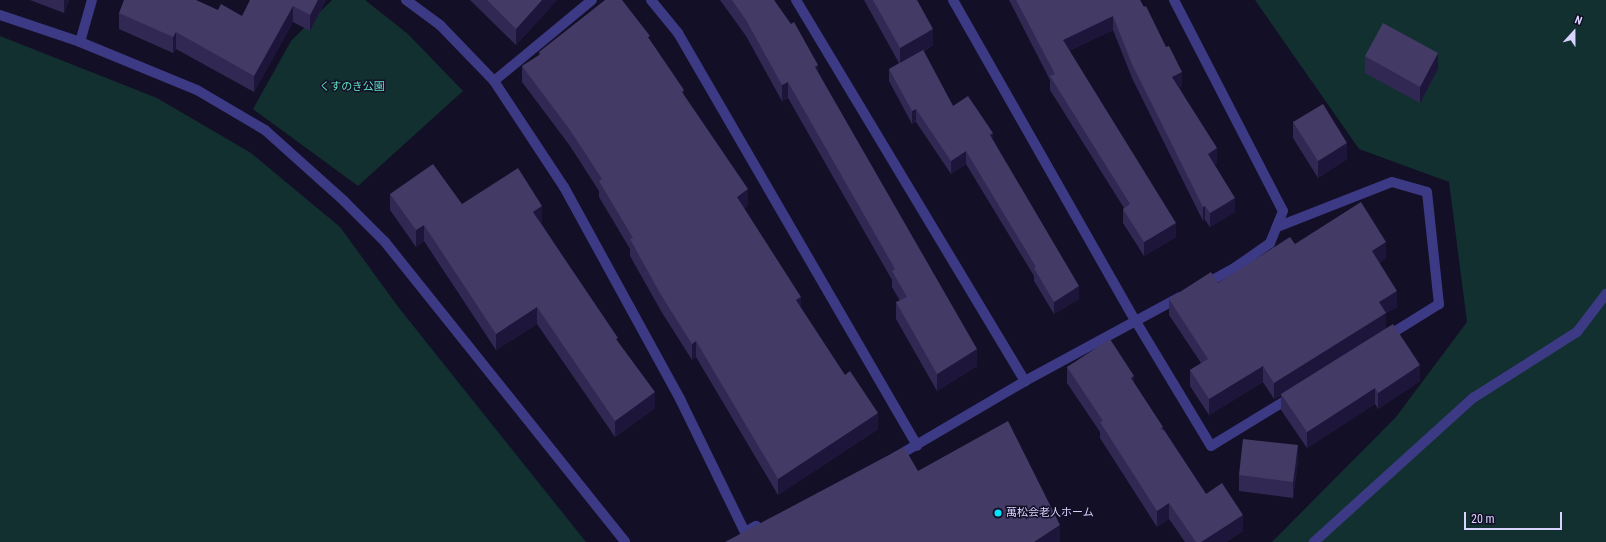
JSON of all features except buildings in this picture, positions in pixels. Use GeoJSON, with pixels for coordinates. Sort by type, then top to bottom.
{"type":"FeatureCollection","features":[{"type":"Feature","properties":{"kind":"street"},"geometry":{"type":"LineString","coordinates":[[80,42],[92,0]]}},
{"type":"Feature","properties":{"kind":"street"},"geometry":{"type":"LineString","coordinates":[[406,0],[440,24],[494,81],[564,187],[680,399],[745,532]]}},
{"type":"Feature","properties":{"kind":"street"},"geometry":{"type":"LineString","coordinates":[[494,81],[592,0]]}},
{"type":"Feature","properties":{"kind":"street"},"geometry":{"type":"LineString","coordinates":[[651,0],[678,33],[917,446]]}},
{"type":"Feature","properties":{"kind":"street"},"geometry":{"type":"LineString","coordinates":[[796,0],[1025,381]]}},
{"type":"Feature","properties":{"kind":"street"},"geometry":{"type":"LineString","coordinates":[[953,0],[1135,320],[1211,446],[1305,388]]}},
{"type":"Feature","properties":{"kind":"street"},"geometry":{"type":"LineString","coordinates":[[881,464],[917,446],[1025,381],[1135,320],[1236,267],[1270,244],[1284,211],[1174,0]]}},
{"type":"Feature","properties":{"kind":"street"},"geometry":{"type":"LineString","coordinates":[[0,15],[80,42],[197,90],[265,130],[344,201],[385,242],[625,542]]}},
{"type":"Feature","properties":{"kind":"street"},"geometry":{"type":"LineString","coordinates":[[1277,227],[1392,182],[1427,192],[1439,304],[1379,342]]}},
{"type":"Feature","properties":{"kind":"street"},"geometry":{"type":"LineString","coordinates":[[1314,542],[1473,398],[1577,332],[1606,294]]}},
{"type":"Feature","properties":{"kind":"street"},"geometry":{"type":"LineString","coordinates":[[732,539],[767,521]]}},
{"type":"Feature","properties":{"kind":"green space","name":"くすのき公園"},"geometry":{"type":"Polygon","coordinates":[[[332,0],[365,0],[408,34],[463,91],[358,186],[253,109],[291,41],[332,0]]]}},
{"type":"Feature","properties":{"kind":"green space"},"geometry":{"type":"Polygon","coordinates":[[[1255,0],[1606,0],[1606,542],[1272,542],[1396,417],[1467,322],[1449,182],[1359,149],[1255,0]]]}},
{"type":"Feature","properties":{"kind":"green space"},"geometry":{"type":"Polygon","coordinates":[[[0,36],[157,98],[251,153],[340,227],[399,308],[586,542],[0,542],[0,36]]]}},
{"type":"Feature","properties":{"kind":"place","name":"萬松会老人ホーム"},"geometry":{"type":"Point","coordinates":[998,513]}}]}
